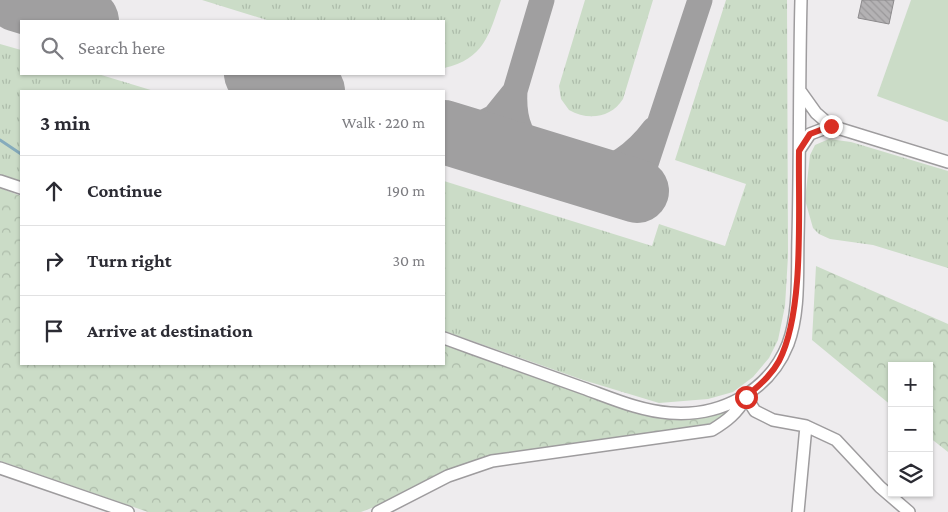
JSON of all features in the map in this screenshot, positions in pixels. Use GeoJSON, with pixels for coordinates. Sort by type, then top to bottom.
{"type":"FeatureCollection","features":[{"type":"Feature","properties":{"kind":"lane"},"geometry":{"type":"LineString","coordinates":[[378,512],[448,476],[492,461],[712,430],[726,422],[737,411],[746,397],[766,380],[778,363],[788,342],[792,327],[796,293],[801,0]]}},
{"type":"Feature","properties":{"kind":"lane"},"geometry":{"type":"LineString","coordinates":[[800,90],[811,107],[831,126],[948,162]]}},
{"type":"Feature","properties":{"kind":"lane"},"geometry":{"type":"LineString","coordinates":[[799,151],[810,134],[831,126]]}},
{"type":"Feature","properties":{"kind":"lane"},"geometry":{"type":"LineString","coordinates":[[0,181],[20,188]]}},
{"type":"Feature","properties":{"kind":"lane"},"geometry":{"type":"LineString","coordinates":[[445,338],[608,397],[644,408],[669,413],[695,414],[719,408],[746,397]]}},
{"type":"Feature","properties":{"kind":"lane"},"geometry":{"type":"LineString","coordinates":[[746,397],[755,411],[773,420],[806,426],[836,440],[880,487],[909,512]]}},
{"type":"Feature","properties":{"kind":"lane"},"geometry":{"type":"LineString","coordinates":[[798,512],[806,426]]}},
{"type":"Feature","properties":{"kind":"lane"},"geometry":{"type":"LineString","coordinates":[[0,468],[128,512]]}},
{"type":"Feature","properties":{"kind":"green space"},"geometry":{"type":"Polygon","coordinates":[[[202,0],[501,0],[493,24],[483,44],[468,58],[445,68],[445,20],[267,20],[202,0]]]}},
{"type":"Feature","properties":{"kind":"green space"},"geometry":{"type":"Polygon","coordinates":[[[585,0],[653,0],[623,99],[612,110],[599,116],[584,116],[569,110],[561,99],[559,86],[585,0]]]}},
{"type":"Feature","properties":{"kind":"green space"},"geometry":{"type":"Polygon","coordinates":[[[726,0],[787,0],[788,256],[785,306],[778,340],[769,358],[753,377],[733,392],[708,399],[659,403],[583,380],[445,331],[445,181],[652,246],[659,224],[725,246],[746,184],[675,160],[726,0]]]}},
{"type":"Feature","properties":{"kind":"green space"},"geometry":{"type":"Polygon","coordinates":[[[911,0],[948,0],[948,122],[877,96],[911,0]]]}},
{"type":"Feature","properties":{"kind":"green space"},"geometry":{"type":"Polygon","coordinates":[[[0,44],[20,50],[20,75],[101,75],[151,90],[20,90],[20,182],[0,174],[0,44]]]}},
{"type":"Feature","properties":{"kind":"green space"},"geometry":{"type":"Polygon","coordinates":[[[829,139],[851,142],[948,171],[948,268],[873,245],[830,239],[819,234],[813,228],[805,200],[810,155],[815,145],[829,139]]]}},
{"type":"Feature","properties":{"kind":"green space"},"geometry":{"type":"Polygon","coordinates":[[[0,188],[20,196],[20,365],[445,365],[445,345],[596,398],[660,417],[687,419],[725,412],[722,418],[708,424],[685,429],[504,453],[481,458],[403,496],[361,512],[148,512],[0,461],[0,188]]]}},
{"type":"Feature","properties":{"kind":"green space"},"geometry":{"type":"Polygon","coordinates":[[[816,266],[948,324],[948,452],[933,440],[933,362],[888,362],[888,403],[812,340],[816,266]]]}},
{"type":"Feature","properties":{"kind":"building"},"geometry":{"type":"Polygon","coordinates":[[[862,0],[894,0],[889,24],[858,18],[862,0]]]}},
{"type":"Feature","properties":{"kind":"waterway"},"geometry":{"type":"LineString","coordinates":[[0,140],[20,153]]}},
{"type":"Feature","properties":{"kind":"taxiway"},"geometry":{"type":"LineString","coordinates":[[515,91],[542,0]]}},
{"type":"Feature","properties":{"kind":"taxiway"},"geometry":{"type":"LineString","coordinates":[[637,191],[700,0]]}},
{"type":"Feature","properties":{"kind":"taxiway"},"geometry":{"type":"LineString","coordinates":[[456,136],[494,117],[515,91],[517,121],[520,130],[542,162]]}},
{"type":"Feature","properties":{"kind":"taxiway"},"geometry":{"type":"LineString","coordinates":[[584,175],[615,165],[640,146],[654,129]]}},
{"type":"Feature","properties":{"kind":"runway"},"geometry":{"type":"LineString","coordinates":[[18,0],[84,20]]}},
{"type":"Feature","properties":{"kind":"runway"},"geometry":{"type":"LineString","coordinates":[[259,75],[310,90]]}},
{"type":"Feature","properties":{"kind":"runway"},"geometry":{"type":"LineString","coordinates":[[445,132],[637,191]]}},
{"type":"Feature","properties":{"kind":"route"},"geometry":{"type":"LineString","coordinates":[[746,397],[766,380],[778,363],[788,342],[796,293],[799,151],[810,134],[818,129],[831,126]]}}]}
